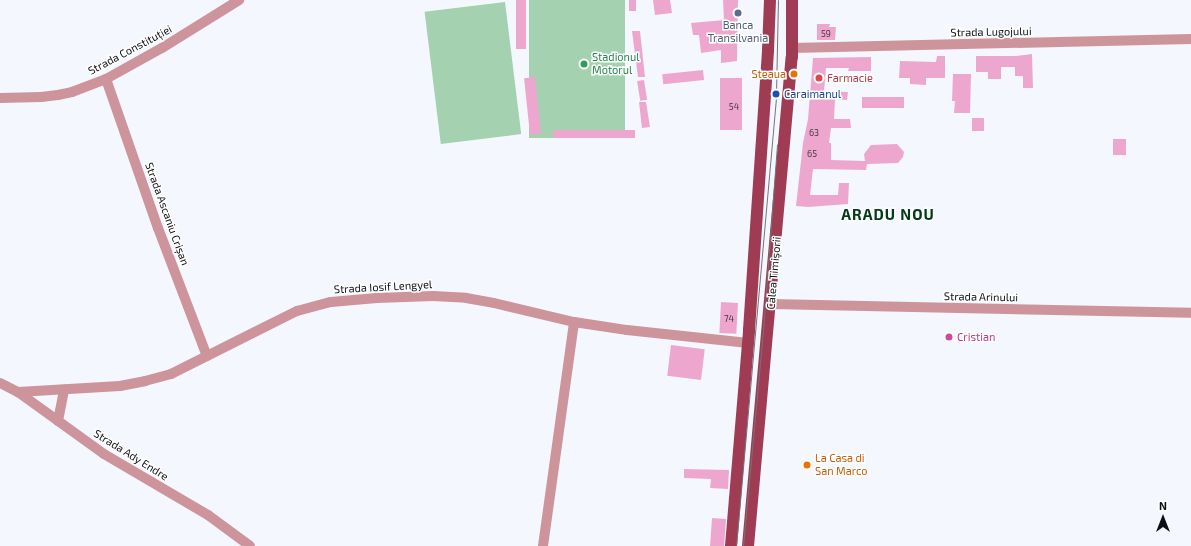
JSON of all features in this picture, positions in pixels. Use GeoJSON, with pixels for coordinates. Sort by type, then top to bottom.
{"type":"FeatureCollection","features":[{"type":"Feature","properties":{"kind":"main road","name":"Calea Timișorii"},"geometry":{"type":"LineString","coordinates":[[731,546],[748,343],[768,50],[770,0]]}},
{"type":"Feature","properties":{"kind":"main road","name":"Calea Timișorii"},"geometry":{"type":"LineString","coordinates":[[748,546],[771,304],[792,48],[792,0]]}},
{"type":"Feature","properties":{"kind":"street","name":"Strada Constituției"},"geometry":{"type":"LineString","coordinates":[[0,98],[58,95],[106,79],[162,48],[238,0]]}},
{"type":"Feature","properties":{"kind":"street","name":"Strada Lugojului"},"geometry":{"type":"LineString","coordinates":[[792,48],[1191,39]]}},
{"type":"Feature","properties":{"kind":"street","name":"Strada Ascaniu Crișan"},"geometry":{"type":"LineString","coordinates":[[106,79],[158,228],[208,356]]}},
{"type":"Feature","properties":{"kind":"street","name":"Strada Iosif Lengyel"},"geometry":{"type":"LineString","coordinates":[[18,392],[120,386],[145,381],[171,374],[297,311],[331,302],[376,298],[433,296],[466,298],[574,322],[627,330],[748,343]]}},
{"type":"Feature","properties":{"kind":"street","name":"Strada Arinului"},"geometry":{"type":"LineString","coordinates":[[771,304],[1191,314]]}},
{"type":"Feature","properties":{"kind":"street"},"geometry":{"type":"LineString","coordinates":[[543,546],[574,322]]}},
{"type":"Feature","properties":{"kind":"street","name":"Strada Ady Endre"},"geometry":{"type":"LineString","coordinates":[[0,383],[18,392],[135,473],[208,515],[250,546]]}},
{"type":"Feature","properties":{"kind":"street"},"geometry":{"type":"LineString","coordinates":[[58,421],[64,390]]}},
{"type":"Feature","properties":{"kind":"green space","name":"Stadionul Motorul"},"geometry":{"type":"Polygon","coordinates":[[[529,0],[625,0],[625,138],[529,138],[529,0]]]}},
{"type":"Feature","properties":{"kind":"green space"},"geometry":{"type":"Polygon","coordinates":[[[505,2],[521,134],[441,144],[425,12],[505,2]]]}},
{"type":"Feature","properties":{"kind":"building"},"geometry":{"type":"Polygon","coordinates":[[[516,0],[526,0],[526,49],[516,49],[516,0]]]}},
{"type":"Feature","properties":{"kind":"building"},"geometry":{"type":"Polygon","coordinates":[[[629,0],[636,0],[636,11],[629,11],[629,0]]]}},
{"type":"Feature","properties":{"kind":"building"},"geometry":{"type":"Polygon","coordinates":[[[653,0],[670,0],[672,13],[655,15],[653,0]]]}},
{"type":"Feature","properties":{"kind":"building"},"geometry":{"type":"Polygon","coordinates":[[[723,0],[738,0],[737,61],[721,63],[721,50],[701,53],[699,35],[693,35],[691,23],[724,20],[723,0]]]}},
{"type":"Feature","properties":{"kind":"building"},"geometry":{"type":"Polygon","coordinates":[[[817,24],[830,24],[829,27],[836,27],[835,40],[817,40],[817,24]]]}},
{"type":"Feature","properties":{"kind":"building"},"geometry":{"type":"Polygon","coordinates":[[[632,31],[640,31],[645,77],[638,77],[632,31]]]}},
{"type":"Feature","properties":{"kind":"building"},"geometry":{"type":"Polygon","coordinates":[[[1032,54],[1033,88],[1023,88],[1023,76],[1015,76],[1015,67],[1001,67],[1001,79],[988,79],[988,72],[976,72],[976,56],[1015,56],[1032,54]]]}},
{"type":"Feature","properties":{"kind":"building"},"geometry":{"type":"Polygon","coordinates":[[[937,56],[945,56],[945,78],[926,78],[926,85],[910,84],[910,78],[899,78],[900,61],[936,62],[937,56]]]}},
{"type":"Feature","properties":{"kind":"building"},"geometry":{"type":"Polygon","coordinates":[[[871,57],[871,71],[848,71],[849,68],[826,68],[824,91],[848,92],[847,100],[835,99],[834,119],[850,119],[851,128],[831,128],[829,143],[831,143],[831,160],[865,161],[864,154],[871,145],[897,144],[904,152],[903,157],[898,163],[867,164],[866,170],[813,169],[810,195],[838,195],[839,183],[849,183],[848,204],[808,207],[796,206],[803,143],[808,119],[813,58],[871,57]]]}},
{"type":"Feature","properties":{"kind":"building"},"geometry":{"type":"Polygon","coordinates":[[[703,70],[704,80],[663,84],[662,74],[703,70]]]}},
{"type":"Feature","properties":{"kind":"building"},"geometry":{"type":"Polygon","coordinates":[[[953,74],[971,74],[970,113],[954,113],[955,101],[952,101],[953,74]]]}},
{"type":"Feature","properties":{"kind":"building"},"geometry":{"type":"Polygon","coordinates":[[[535,77],[541,134],[530,135],[524,78],[535,77]]]}},
{"type":"Feature","properties":{"kind":"building"},"geometry":{"type":"Polygon","coordinates":[[[720,78],[742,78],[742,130],[720,130],[720,78]]]}},
{"type":"Feature","properties":{"kind":"building"},"geometry":{"type":"Polygon","coordinates":[[[644,80],[647,100],[640,101],[637,81],[644,80]]]}},
{"type":"Feature","properties":{"kind":"building"},"geometry":{"type":"Polygon","coordinates":[[[862,97],[904,97],[904,108],[862,108],[862,97]]]}},
{"type":"Feature","properties":{"kind":"building"},"geometry":{"type":"Polygon","coordinates":[[[639,102],[646,102],[650,127],[642,128],[639,102]]]}},
{"type":"Feature","properties":{"kind":"building"},"geometry":{"type":"Polygon","coordinates":[[[972,118],[984,118],[984,131],[972,131],[972,118]]]}},
{"type":"Feature","properties":{"kind":"building"},"geometry":{"type":"Polygon","coordinates":[[[553,130],[635,130],[635,138],[553,138],[553,130]]]}},
{"type":"Feature","properties":{"kind":"building"},"geometry":{"type":"Polygon","coordinates":[[[1113,139],[1126,139],[1126,155],[1113,155],[1113,139]]]}},
{"type":"Feature","properties":{"kind":"building"},"geometry":{"type":"Polygon","coordinates":[[[721,302],[738,303],[736,334],[719,333],[721,302]]]}},
{"type":"Feature","properties":{"kind":"building"},"geometry":{"type":"Polygon","coordinates":[[[671,345],[705,349],[701,380],[667,376],[671,345]]]}},
{"type":"Feature","properties":{"kind":"building"},"geometry":{"type":"Polygon","coordinates":[[[684,469],[729,470],[728,489],[710,488],[711,479],[684,478],[684,469]]]}},
{"type":"Feature","properties":{"kind":"building"},"geometry":{"type":"Polygon","coordinates":[[[712,518],[726,519],[724,546],[710,546],[712,518]]]}},
{"type":"Feature","properties":{"kind":"tram line"},"geometry":{"type":"LineString","coordinates":[[736,546],[776,94],[778,0]]}},
{"type":"Feature","properties":{"kind":"tram line"},"geometry":{"type":"LineString","coordinates":[[743,546],[763,331],[777,145]]}},
{"type":"Feature","properties":{"kind":"place","name":"Banca Transilvania"},"geometry":{"type":"Point","coordinates":[738,13]}},
{"type":"Feature","properties":{"kind":"place","name":"Stadionul Motorul"},"geometry":{"type":"Point","coordinates":[584,64]}},
{"type":"Feature","properties":{"kind":"place","name":"Steaua"},"geometry":{"type":"Point","coordinates":[794,74]}},
{"type":"Feature","properties":{"kind":"place","name":"Farmacie"},"geometry":{"type":"Point","coordinates":[819,78]}},
{"type":"Feature","properties":{"kind":"place","name":"Caraimanul"},"geometry":{"type":"Point","coordinates":[776,94]}},
{"type":"Feature","properties":{"kind":"place","name":"Cristian"},"geometry":{"type":"Point","coordinates":[949,337]}},
{"type":"Feature","properties":{"kind":"place","name":"La Casa di San Marco"},"geometry":{"type":"Point","coordinates":[807,465]}},
{"type":"Feature","properties":{"kind":"district","name":"ARADU NOU"},"geometry":{"type":"Point","coordinates":[888,215]}}]}
